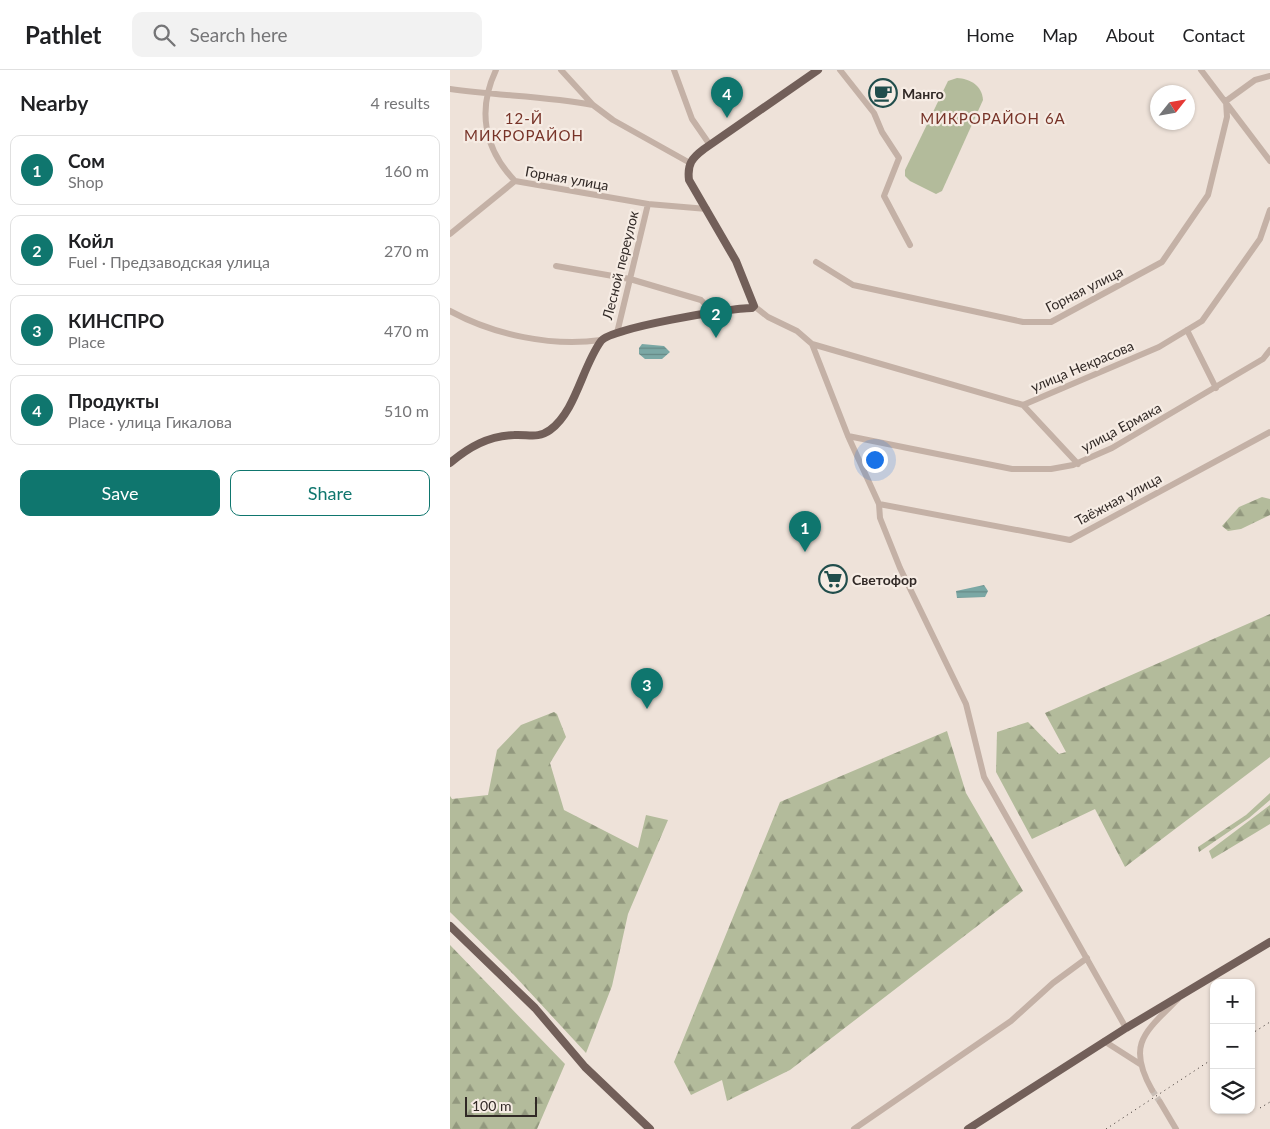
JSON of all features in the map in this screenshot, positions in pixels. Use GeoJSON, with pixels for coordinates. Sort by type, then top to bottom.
{"type":"FeatureCollection","features":[{"type":"Feature","properties":{"kind":"main road"},"geometry":{"type":"LineString","coordinates":[[450,464],[465,450],[482,440],[513,435],[539,436],[551,430],[562,419],[601,340],[617,333],[713,312],[752,308],[754,306],[736,261],[689,180],[688,169],[690,163],[710,145],[818,70]]}},
{"type":"Feature","properties":{"kind":"main road"},"geometry":{"type":"LineString","coordinates":[[450,926],[536,1008],[585,1067],[650,1129]]}},
{"type":"Feature","properties":{"kind":"main road"},"geometry":{"type":"LineString","coordinates":[[968,1129],[1126,1028],[1270,942]]}},
{"type":"Feature","properties":{"kind":"street","name":"Горная улица"},"geometry":{"type":"LineString","coordinates":[[496,70],[486,94],[484,115],[490,144],[498,162],[515,181],[648,204],[707,209]]}},
{"type":"Feature","properties":{"kind":"street"},"geometry":{"type":"LineString","coordinates":[[561,70],[593,105],[613,120],[690,163]]}},
{"type":"Feature","properties":{"kind":"street"},"geometry":{"type":"LineString","coordinates":[[674,70],[692,119],[710,145]]}},
{"type":"Feature","properties":{"kind":"street"},"geometry":{"type":"LineString","coordinates":[[840,70],[874,113],[882,132],[899,158],[884,196],[910,245]]}},
{"type":"Feature","properties":{"kind":"street"},"geometry":{"type":"LineString","coordinates":[[1201,70],[1270,161]]}},
{"type":"Feature","properties":{"kind":"street"},"geometry":{"type":"LineString","coordinates":[[1226,101],[1255,80],[1270,76]]}},
{"type":"Feature","properties":{"kind":"street"},"geometry":{"type":"LineString","coordinates":[[450,89],[486,94],[532,96],[593,105]]}},
{"type":"Feature","properties":{"kind":"street","name":"Горная улица"},"geometry":{"type":"LineString","coordinates":[[816,262],[853,285],[1023,322],[1051,322],[1162,262],[1208,195],[1227,117],[1226,101]]}},
{"type":"Feature","properties":{"kind":"street"},"geometry":{"type":"LineString","coordinates":[[450,234],[515,181]]}},
{"type":"Feature","properties":{"kind":"street","name":"Лесной переулок"},"geometry":{"type":"LineString","coordinates":[[617,333],[648,204]]}},
{"type":"Feature","properties":{"kind":"street","name":"улица Некрасова"},"geometry":{"type":"LineString","coordinates":[[812,344],[1023,405],[1160,347],[1202,321],[1260,239],[1270,210]]}},
{"type":"Feature","properties":{"kind":"street"},"geometry":{"type":"LineString","coordinates":[[556,266],[630,279],[701,300],[713,312]]}},
{"type":"Feature","properties":{"kind":"street"},"geometry":{"type":"LineString","coordinates":[[754,306],[768,317],[797,331],[812,344],[848,436],[879,504],[880,518],[900,568],[966,704],[984,777],[1126,1028]]}},
{"type":"Feature","properties":{"kind":"street"},"geometry":{"type":"LineString","coordinates":[[450,311],[463,318],[540,341],[570,344],[601,340]]}},
{"type":"Feature","properties":{"kind":"street"},"geometry":{"type":"LineString","coordinates":[[1187,330],[1216,388]]}},
{"type":"Feature","properties":{"kind":"street","name":"улица Ермака"},"geometry":{"type":"LineString","coordinates":[[848,436],[1012,470],[1051,469],[1078,464],[1112,448],[1216,388],[1263,359],[1270,350]]}},
{"type":"Feature","properties":{"kind":"street"},"geometry":{"type":"LineString","coordinates":[[1023,405],[1078,464]]}},
{"type":"Feature","properties":{"kind":"street","name":"Таёжная улица"},"geometry":{"type":"LineString","coordinates":[[879,504],[1070,540],[1270,432]]}},
{"type":"Feature","properties":{"kind":"street"},"geometry":{"type":"LineString","coordinates":[[854,1129],[1012,1021],[1053,983],[1087,958]]}},
{"type":"Feature","properties":{"kind":"street"},"geometry":{"type":"LineString","coordinates":[[1152,1090],[1140,1064],[1139,1047],[1143,1036],[1180,996]]}},
{"type":"Feature","properties":{"kind":"street"},"geometry":{"type":"LineString","coordinates":[[1104,1042],[1140,1064]]}},
{"type":"Feature","properties":{"kind":"street"},"geometry":{"type":"LineString","coordinates":[[1160,1102],[1173,1128]]}},
{"type":"Feature","properties":{"kind":"green space"},"geometry":{"type":"Polygon","coordinates":[[[957,78],[966,80],[978,87],[983,100],[942,191],[936,194],[910,181],[905,176],[905,170],[948,81],[957,78]]]}},
{"type":"Feature","properties":{"kind":"green space"},"geometry":{"type":"Polygon","coordinates":[[[1262,497],[1270,499],[1270,515],[1241,529],[1228,531],[1222,526],[1239,507],[1262,497]]]}},
{"type":"Feature","properties":{"kind":"green space"},"geometry":{"type":"Polygon","coordinates":[[[1270,614],[1270,757],[1125,867],[1095,809],[1032,839],[996,772],[997,732],[1028,722],[1059,754],[1066,752],[1045,713],[1270,614]]]}},
{"type":"Feature","properties":{"kind":"green space"},"geometry":{"type":"Polygon","coordinates":[[[554,712],[557,714],[566,737],[550,763],[564,810],[638,848],[646,815],[668,820],[628,914],[612,986],[586,1053],[513,974],[450,912],[450,796],[452,799],[488,795],[497,750],[521,725],[554,712]]]}},
{"type":"Feature","properties":{"kind":"green space"},"geometry":{"type":"Polygon","coordinates":[[[947,731],[966,793],[1023,891],[790,1070],[727,1101],[722,1080],[691,1095],[674,1062],[780,802],[947,731]]]}},
{"type":"Feature","properties":{"kind":"green space"},"geometry":{"type":"Polygon","coordinates":[[[1270,793],[1270,800],[1249,818],[1199,852],[1198,847],[1246,815],[1270,793]]]}},
{"type":"Feature","properties":{"kind":"green space"},"geometry":{"type":"Polygon","coordinates":[[[1270,805],[1270,824],[1212,859],[1209,851],[1270,805]]]}},
{"type":"Feature","properties":{"kind":"green space"},"geometry":{"type":"Polygon","coordinates":[[[450,945],[565,1064],[537,1129],[450,1129],[450,945]]]}},
{"type":"Feature","properties":{"kind":"water"},"geometry":{"type":"Polygon","coordinates":[[[642,344],[664,346],[670,352],[662,359],[645,359],[639,354],[639,348],[642,344]]]}},
{"type":"Feature","properties":{"kind":"water"},"geometry":{"type":"Polygon","coordinates":[[[984,585],[988,591],[985,597],[957,598],[956,591],[984,585]]]}},
{"type":"Feature","properties":{"kind":"tunnel"},"geometry":{"type":"LineString","coordinates":[[1152,1090],[1160,1102]]}},
{"type":"Feature","properties":{"kind":"railway"},"geometry":{"type":"LineString","coordinates":[[1255,1031],[1270,1022]]}},
{"type":"Feature","properties":{"kind":"railway"},"geometry":{"type":"LineString","coordinates":[[1106,1129],[1210,1061]]}},
{"type":"Feature","properties":{"kind":"railway"},"geometry":{"type":"LineString","coordinates":[[1260,1108],[1270,1102]]}},
{"type":"Feature","properties":{"kind":"place","name":"Манго"},"geometry":{"type":"Point","coordinates":[883,93]}},
{"type":"Feature","properties":{"kind":"place","name":"Продукты"},"geometry":{"type":"Point","coordinates":[727,118]}},
{"type":"Feature","properties":{"kind":"place","name":"Койл"},"geometry":{"type":"Point","coordinates":[716,338]}},
{"type":"Feature","properties":{"kind":"place","name":"Сом"},"geometry":{"type":"Point","coordinates":[805,552]}},
{"type":"Feature","properties":{"kind":"place","name":"Светофор"},"geometry":{"type":"Point","coordinates":[833,579]}},
{"type":"Feature","properties":{"kind":"place","name":"КИНСПРО"},"geometry":{"type":"Point","coordinates":[647,709]}},
{"type":"Feature","properties":{"kind":"district","name":"МИКРОРАЙОН 6А"},"geometry":{"type":"Point","coordinates":[993,118]}},
{"type":"Feature","properties":{"kind":"district","name":"12-Й МИКРОРАЙОН"},"geometry":{"type":"Point","coordinates":[524,126]}}]}
